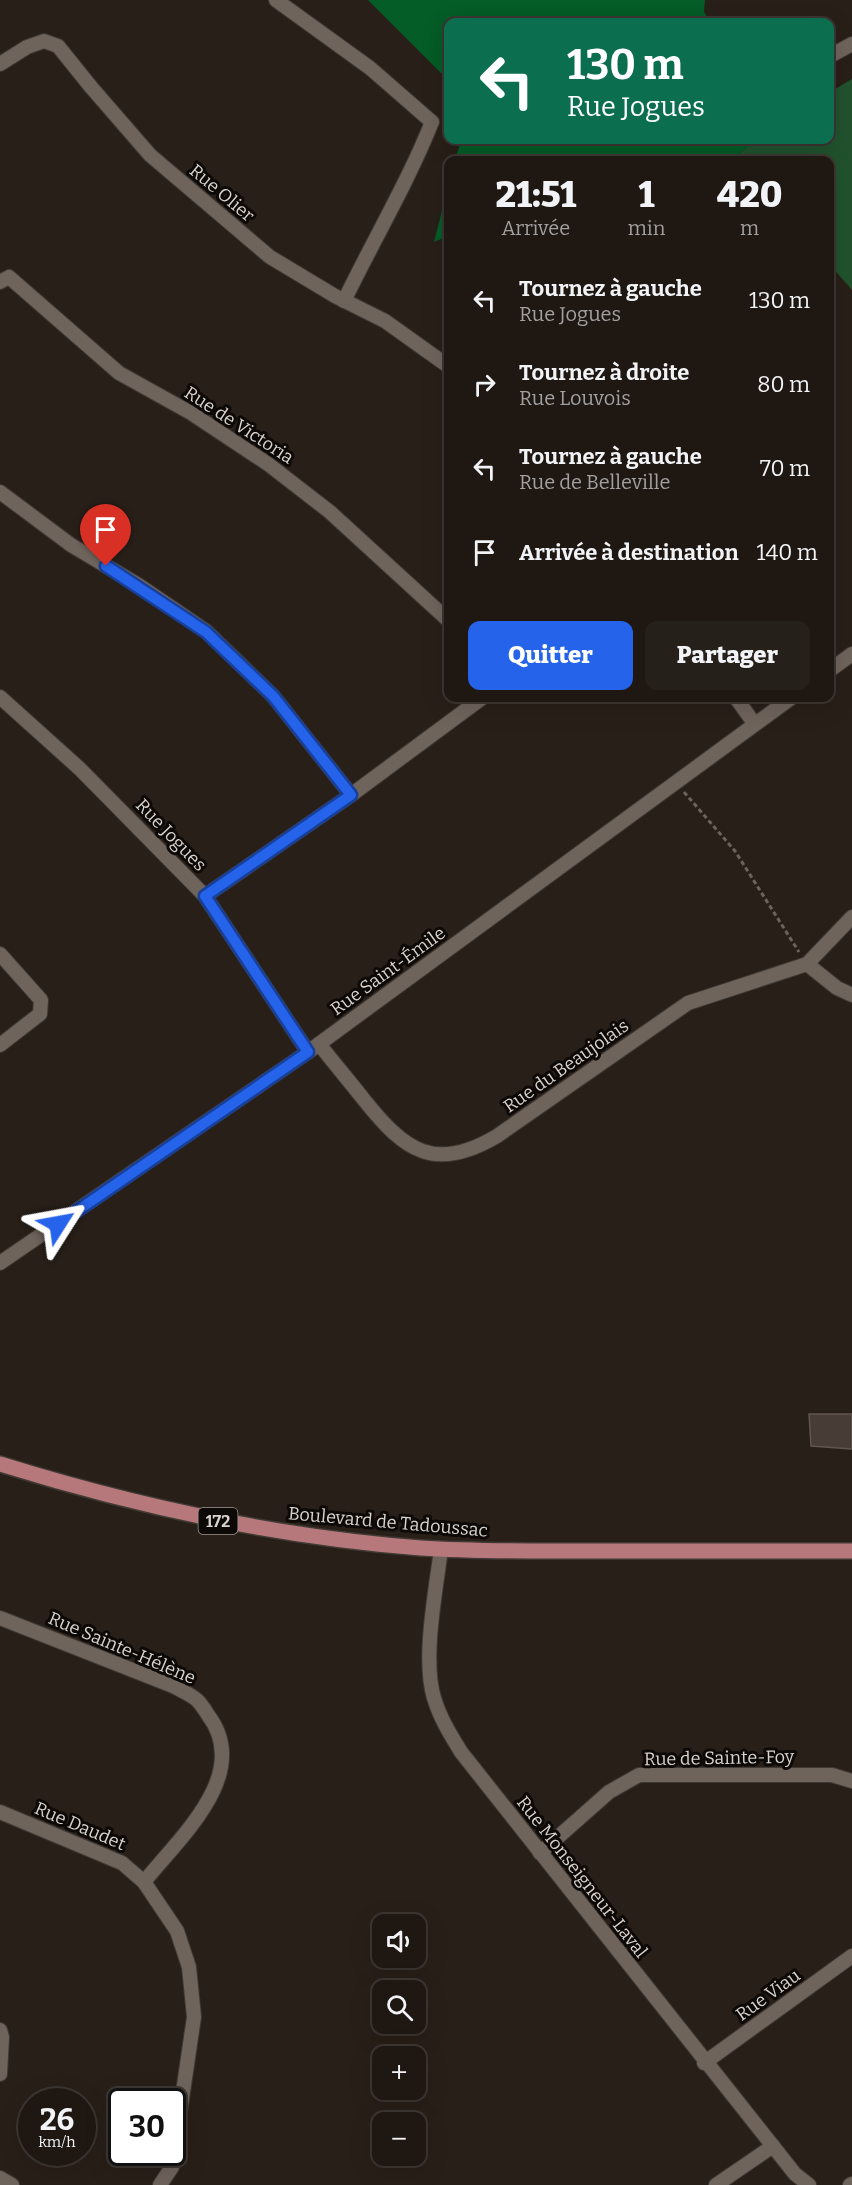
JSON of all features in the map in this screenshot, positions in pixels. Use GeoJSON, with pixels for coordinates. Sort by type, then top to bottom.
{"type":"FeatureCollection","features":[{"type":"Feature","properties":{"kind":"main road","name":"Boulevard de Tadoussac"},"geometry":{"type":"LineString","coordinates":[[0,1464],[80,1489],[183,1514],[284,1532],[441,1549],[852,1551]]}},
{"type":"Feature","properties":{"kind":"street"},"geometry":{"type":"LineString","coordinates":[[276,0],[370,68],[432,122],[413,169],[374,239],[344,301]]}},
{"type":"Feature","properties":{"kind":"street","name":"Rue Olier"},"geometry":{"type":"LineString","coordinates":[[0,64],[27,47],[44,41],[58,46],[150,155],[281,266],[394,327],[444,363]]}},
{"type":"Feature","properties":{"kind":"street"},"geometry":{"type":"LineString","coordinates":[[834,54],[852,44]]}},
{"type":"Feature","properties":{"kind":"street","name":"Rue de Victoria"},"geometry":{"type":"LineString","coordinates":[[0,282],[9,277],[119,373],[191,413],[268,464],[330,512],[444,616]]}},
{"type":"Feature","properties":{"kind":"street"},"geometry":{"type":"LineString","coordinates":[[0,492],[71,545],[140,586],[206,632],[273,696],[351,795]]}},
{"type":"Feature","properties":{"kind":"street"},"geometry":{"type":"LineString","coordinates":[[834,667],[852,654]]}},
{"type":"Feature","properties":{"kind":"street","name":"Rue Jogues"},"geometry":{"type":"LineString","coordinates":[[0,698],[80,769],[205,896],[313,1048]]}},
{"type":"Feature","properties":{"kind":"street"},"geometry":{"type":"LineString","coordinates":[[205,896],[351,795],[477,702]]}},
{"type":"Feature","properties":{"kind":"street"},"geometry":{"type":"LineString","coordinates":[[739,702],[754,723]]}},
{"type":"Feature","properties":{"kind":"street","name":"Rue Saint-Émile"},"geometry":{"type":"LineString","coordinates":[[0,1263],[313,1048],[785,702]]}},
{"type":"Feature","properties":{"kind":"street","name":"Rue du Beaujolais"},"geometry":{"type":"LineString","coordinates":[[313,1048],[386,1128],[405,1143],[418,1150],[451,1154],[481,1146],[497,1136],[688,1003],[807,964],[852,917]]}},
{"type":"Feature","properties":{"kind":"street"},"geometry":{"type":"LineString","coordinates":[[0,954],[41,1000],[40,1014],[0,1045]]}},
{"type":"Feature","properties":{"kind":"street"},"geometry":{"type":"LineString","coordinates":[[807,964],[837,988],[852,995]]}},
{"type":"Feature","properties":{"kind":"street","name":"Rue Monseigneur-Laval"},"geometry":{"type":"LineString","coordinates":[[441,1549],[430,1646],[430,1676],[433,1696],[442,1720],[461,1752],[705,2063],[795,2174],[809,2185]]}},
{"type":"Feature","properties":{"kind":"street","name":"Rue Sainte-Hélène"},"geometry":{"type":"LineString","coordinates":[[0,1617],[173,1686],[198,1701],[213,1721],[222,1746],[218,1785],[194,1821],[144,1882]]}},
{"type":"Feature","properties":{"kind":"street","name":"Rue de Sainte-Foy"},"geometry":{"type":"LineString","coordinates":[[540,1853],[609,1792],[639,1775],[832,1775],[852,1781]]}},
{"type":"Feature","properties":{"kind":"street","name":"Rue Daudet"},"geometry":{"type":"LineString","coordinates":[[0,1812],[122,1863],[144,1882],[177,1931],[189,1967],[194,2017],[172,2167],[160,2185]]}},
{"type":"Feature","properties":{"kind":"street","name":"Rue Viau"},"geometry":{"type":"LineString","coordinates":[[705,2063],[852,1956]]}},
{"type":"Feature","properties":{"kind":"street"},"geometry":{"type":"LineString","coordinates":[[0,2030],[2,2037],[0,2074]]}},
{"type":"Feature","properties":{"kind":"street"},"geometry":{"type":"LineString","coordinates":[[716,2185],[773,2146]]}},
{"type":"Feature","properties":{"kind":"street"},"geometry":{"type":"LineString","coordinates":[[0,2178],[12,2185]]}},
{"type":"Feature","properties":{"kind":"path"},"geometry":{"type":"LineString","coordinates":[[675,782],[735,851],[807,964]]}},
{"type":"Feature","properties":{"kind":"green space"},"geometry":{"type":"Polygon","coordinates":[[[368,0],[705,0],[704,12],[708,18],[444,18],[444,76],[368,0]]]}},
{"type":"Feature","properties":{"kind":"green space"},"geometry":{"type":"Polygon","coordinates":[[[852,79],[852,290],[834,270],[834,156],[736,156],[750,144],[834,144],[834,90],[852,79]]]}},
{"type":"Feature","properties":{"kind":"green space"},"geometry":{"type":"Polygon","coordinates":[[[460,144],[750,144],[736,156],[456,156],[460,144]]]}},
{"type":"Feature","properties":{"kind":"green space"},"geometry":{"type":"Polygon","coordinates":[[[444,203],[444,238],[434,242],[444,203]]]}},
{"type":"Feature","properties":{"kind":"building"},"geometry":{"type":"Polygon","coordinates":[[[809,1414],[852,1414],[852,1449],[811,1446],[809,1414]]]}},
{"type":"Feature","properties":{"kind":"route"},"geometry":{"type":"LineString","coordinates":[[58,1224],[308,1052],[205,896],[351,795],[273,696],[206,632],[140,586],[106,566]]}}]}
